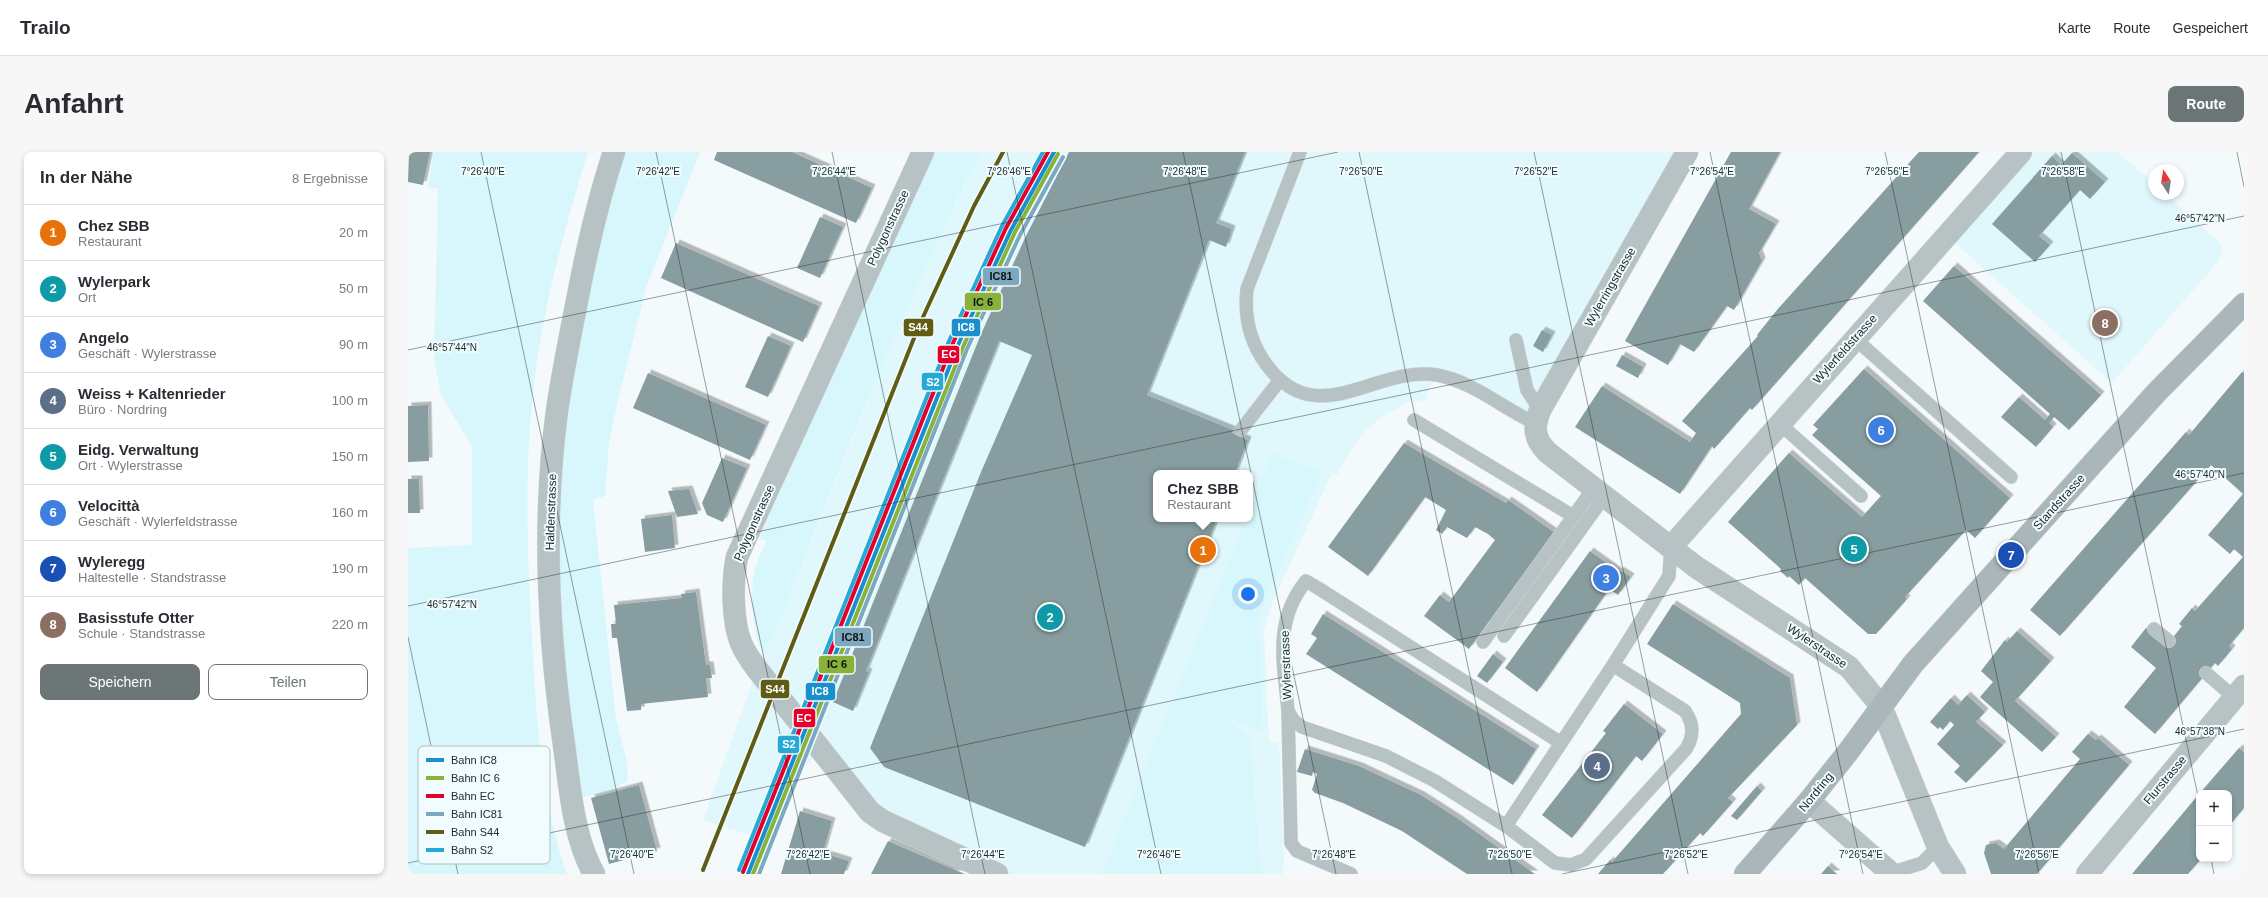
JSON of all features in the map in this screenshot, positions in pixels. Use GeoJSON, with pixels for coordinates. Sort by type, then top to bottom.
{"type":"FeatureCollection","features":[{"type":"Feature","properties":{"kind":"main road","name":"Standstrasse"},"geometry":{"type":"LineString","coordinates":[[1882,706],[1913,664],[2156,393],[2244,304]]}},
{"type":"Feature","properties":{"kind":"main road","name":"Nordring"},"geometry":{"type":"LineString","coordinates":[[1745,874],[1809,801],[1882,706]]}},
{"type":"Feature","properties":{"kind":"street","name":"Haldenstrasse"},"geometry":{"type":"LineString","coordinates":[[594,874],[578,830],[556,687],[549,599],[550,528],[552,473],[557,412],[598,199],[614,152]]}},
{"type":"Feature","properties":{"kind":"street","name":"Polygonstrasse"},"geometry":{"type":"LineString","coordinates":[[923,152],[737,557],[734,586],[737,633],[746,654],[757,669],[870,812],[883,820],[997,874]]}},
{"type":"Feature","properties":{"kind":"street","name":"Wylerringstrasse"},"geometry":{"type":"LineString","coordinates":[[1537,417],[1687,152]]}},
{"type":"Feature","properties":{"kind":"street","name":"Wylerfeldstrasse"},"geometry":{"type":"LineString","coordinates":[[1671,547],[1854,338],[2021,152]]}},
{"type":"Feature","properties":{"kind":"street","name":"Wylerstrasse"},"geometry":{"type":"LineString","coordinates":[[1537,417],[1535,434],[1542,447],[1599,493],[1696,567],[1849,667],[1882,706],[1938,846],[1955,874]]}},
{"type":"Feature","properties":{"kind":"street","name":"Flurstrasse"},"geometry":{"type":"LineString","coordinates":[[2087,874],[2239,692]]}},
{"type":"Feature","properties":{"kind":"street"},"geometry":{"type":"LineString","coordinates":[[1809,801],[1891,874]]}},
{"type":"Feature","properties":{"kind":"lane"},"geometry":{"type":"LineString","coordinates":[[1300,152],[1251,276],[1246,296],[1246,316],[1254,343],[1265,362],[1280,380],[1295,390],[1321,396],[1346,393],[1403,376],[1437,375],[1475,389],[1537,417]]}},
{"type":"Feature","properties":{"kind":"lane"},"geometry":{"type":"LineString","coordinates":[[1854,338],[2011,477]]}},
{"type":"Feature","properties":{"kind":"lane"},"geometry":{"type":"LineString","coordinates":[[1516,340],[1527,390],[1537,417]]}},
{"type":"Feature","properties":{"kind":"lane"},"geometry":{"type":"LineString","coordinates":[[1240,430],[1280,380]]}},
{"type":"Feature","properties":{"kind":"lane"},"geometry":{"type":"LineString","coordinates":[[1414,420],[1573,516]]}},
{"type":"Feature","properties":{"kind":"lane"},"geometry":{"type":"LineString","coordinates":[[1780,424],[1861,496]]}},
{"type":"Feature","properties":{"kind":"lane"},"geometry":{"type":"LineString","coordinates":[[1483,642],[1573,516],[1599,493]]}},
{"type":"Feature","properties":{"kind":"lane"},"geometry":{"type":"LineString","coordinates":[[1504,636],[1599,493]]}},
{"type":"Feature","properties":{"kind":"lane"},"geometry":{"type":"LineString","coordinates":[[1506,826],[1560,742],[1613,665],[1669,576],[1671,547]]}},
{"type":"Feature","properties":{"kind":"lane","name":"Wylerstrasse"},"geometry":{"type":"LineString","coordinates":[[1560,742],[1306,581],[1293,601],[1282,634],[1288,711],[1293,720],[1302,727],[1353,743],[1409,767],[1506,826],[1554,863],[1571,865],[1582,862],[1591,855],[1691,742],[1692,729],[1689,717],[1685,712],[1613,665]]}},
{"type":"Feature","properties":{"kind":"lane"},"geometry":{"type":"LineString","coordinates":[[2154,629],[2169,641]]}},
{"type":"Feature","properties":{"kind":"lane"},"geometry":{"type":"LineString","coordinates":[[2206,673],[2239,692]]}},
{"type":"Feature","properties":{"kind":"lane"},"geometry":{"type":"LineString","coordinates":[[1288,711],[1291,843],[1297,851],[1351,874]]}},
{"type":"Feature","properties":{"kind":"lane"},"geometry":{"type":"LineString","coordinates":[[1891,874],[1922,863],[1938,846]]}},
{"type":"Feature","properties":{"kind":"shaded area"},"geometry":{"type":"Polygon","coordinates":[[[434,152],[588,152],[561,245],[554,276],[541,339],[532,403],[527,498],[530,593],[540,746],[418,746],[418,864],[550,864],[550,811],[567,874],[408,874],[408,548],[472,545],[472,447],[441,395],[434,359],[438,189],[427,187],[434,152]]]}},
{"type":"Feature","properties":{"kind":"shaded area"},"geometry":{"type":"Polygon","coordinates":[[[622,152],[700,152],[647,285],[617,404],[609,443],[605,496],[593,500],[616,719],[628,766],[627,781],[613,790],[574,799],[551,598],[568,354],[622,152]]]}},
{"type":"Feature","properties":{"kind":"shaded area"},"geometry":{"type":"Polygon","coordinates":[[[933,152],[982,152],[927,265],[876,380],[783,614],[764,654],[757,637],[752,603],[754,573],[766,541],[759,538],[933,152]]]}},
{"type":"Feature","properties":{"kind":"shaded area"},"geometry":{"type":"Polygon","coordinates":[[[982,152],[1687,152],[1535,423],[1437,375],[1427,393],[1426,400],[1410,402],[1388,413],[1370,426],[1352,448],[1337,475],[1332,473],[1272,604],[1264,630],[1269,742],[1279,742],[1284,859],[1283,874],[997,874],[883,821],[823,752],[803,766],[774,843],[703,820],[757,669],[783,614],[890,346],[922,273],[982,152]]]}},
{"type":"Feature","properties":{"kind":"shaded area"},"geometry":{"type":"Polygon","coordinates":[[[2036,152],[2118,152],[2148,179],[2148,200],[2173,200],[2218,241],[2221,246],[2222,253],[2218,262],[2112,383],[1955,243],[2036,152]]]}},
{"type":"Feature","properties":{"kind":"shaded area"},"geometry":{"type":"Polygon","coordinates":[[[1272,453],[1322,473],[1259,614],[1263,731],[1210,710],[1224,716],[1250,739],[1261,874],[1102,874],[1245,522],[1253,522],[1253,500],[1272,453]]]}},
{"type":"Feature","properties":{"kind":"building"},"geometry":{"type":"Polygon","coordinates":[[[409,152],[430,152],[423,185],[408,182],[409,152]]]}},
{"type":"Feature","properties":{"kind":"building"},"geometry":{"type":"Polygon","coordinates":[[[717,152],[792,152],[872,188],[856,223],[714,160],[717,152]]]}},
{"type":"Feature","properties":{"kind":"building"},"geometry":{"type":"Polygon","coordinates":[[[1069,152],[1245,152],[1216,223],[1232,229],[1226,247],[1209,240],[1147,395],[1233,430],[1232,433],[1248,440],[1236,470],[1153,470],[1153,522],[1216,522],[1085,847],[884,767],[870,748],[981,472],[1032,355],[999,341],[866,671],[869,672],[853,711],[833,702],[981,334],[1026,236],[1069,152]]]}},
{"type":"Feature","properties":{"kind":"building"},"geometry":{"type":"Polygon","coordinates":[[[1731,152],[1780,152],[1749,209],[1776,224],[1759,253],[1762,261],[1734,310],[1727,306],[1694,352],[1680,344],[1668,365],[1625,341],[1731,152]]]}},
{"type":"Feature","properties":{"kind":"building"},"geometry":{"type":"Polygon","coordinates":[[[1919,152],[1979,152],[1752,410],[1750,408],[1714,449],[1712,446],[1680,494],[1575,427],[1602,386],[1690,442],[1696,433],[1682,421],[1758,336],[1757,335],[1777,310],[1919,152]]]}},
{"type":"Feature","properties":{"kind":"building"},"geometry":{"type":"Polygon","coordinates":[[[2072,153],[2105,182],[2090,199],[2080,190],[2039,236],[2050,245],[2035,262],[1992,224],[2052,156],[2061,165],[2072,153]]]}},
{"type":"Feature","properties":{"kind":"building"},"geometry":{"type":"Polygon","coordinates":[[[820,217],[843,227],[820,278],[797,268],[820,217]]]}},
{"type":"Feature","properties":{"kind":"building"},"geometry":{"type":"Polygon","coordinates":[[[676,243],[819,306],[803,342],[661,278],[676,243]]]}},
{"type":"Feature","properties":{"kind":"building"},"geometry":{"type":"Polygon","coordinates":[[[1954,266],[2101,395],[2069,430],[2054,417],[2049,423],[2053,427],[2036,447],[2001,417],[2019,397],[2045,420],[2050,414],[1923,301],[1954,266]]]}},
{"type":"Feature","properties":{"kind":"building"},"geometry":{"type":"Polygon","coordinates":[[[1542,330],[1552,335],[1543,352],[1533,346],[1542,330]]]}},
{"type":"Feature","properties":{"kind":"building"},"geometry":{"type":"Polygon","coordinates":[[[768,336],[791,346],[768,397],[745,387],[768,336]]]}},
{"type":"Feature","properties":{"kind":"building"},"geometry":{"type":"Polygon","coordinates":[[[1622,355],[1643,367],[1638,378],[1616,366],[1622,355]]]}},
{"type":"Feature","properties":{"kind":"building"},"geometry":{"type":"Polygon","coordinates":[[[1864,369],[2010,498],[1975,538],[1966,530],[1905,597],[1907,599],[1876,634],[1868,634],[1805,578],[1799,585],[1789,576],[1788,578],[1780,571],[1781,569],[1728,522],[1789,453],[1862,517],[1881,496],[1812,435],[1818,429],[1813,425],[1864,369]]]}},
{"type":"Feature","properties":{"kind":"building"},"geometry":{"type":"Polygon","coordinates":[[[2242,372],[2244,373],[2244,628],[2229,646],[2232,649],[2218,666],[2215,663],[2155,734],[2124,707],[2156,668],[2131,647],[2146,628],[2167,645],[2182,626],[2179,624],[2192,608],[2195,611],[2243,557],[2234,549],[2230,554],[2208,535],[2243,494],[2211,465],[2060,636],[2030,610],[2186,432],[2189,435],[2242,372]]]}},
{"type":"Feature","properties":{"kind":"building"},"geometry":{"type":"Polygon","coordinates":[[[648,373],[766,425],[750,460],[633,408],[648,373]]]}},
{"type":"Feature","properties":{"kind":"building"},"geometry":{"type":"Polygon","coordinates":[[[428,405],[429,461],[408,462],[408,406],[428,405]]]}},
{"type":"Feature","properties":{"kind":"building"},"geometry":{"type":"Polygon","coordinates":[[[1404,443],[1506,503],[1508,500],[1554,532],[1469,649],[1424,616],[1440,595],[1449,602],[1495,540],[1488,534],[1475,527],[1467,538],[1447,527],[1442,534],[1436,530],[1446,510],[1425,497],[1368,576],[1328,547],[1404,443]]]}},
{"type":"Feature","properties":{"kind":"building"},"geometry":{"type":"Polygon","coordinates":[[[722,458],[747,468],[723,522],[707,515],[702,503],[722,458]]]}},
{"type":"Feature","properties":{"kind":"building"},"geometry":{"type":"Polygon","coordinates":[[[408,479],[419,479],[420,513],[408,513],[408,479]]]}},
{"type":"Feature","properties":{"kind":"building"},"geometry":{"type":"Polygon","coordinates":[[[689,489],[698,514],[677,517],[668,491],[689,489]]]}},
{"type":"Feature","properties":{"kind":"building"},"geometry":{"type":"Polygon","coordinates":[[[672,515],[675,548],[645,552],[641,519],[672,515]]]}},
{"type":"Feature","properties":{"kind":"building"},"geometry":{"type":"Polygon","coordinates":[[[1590,551],[1619,572],[1620,570],[1631,577],[1618,595],[1609,589],[1537,692],[1505,668],[1590,551]]]}},
{"type":"Feature","properties":{"kind":"building"},"geometry":{"type":"Polygon","coordinates":[[[696,592],[706,665],[710,665],[712,678],[706,678],[708,697],[641,704],[641,710],[627,711],[617,638],[612,638],[611,624],[616,624],[614,605],[682,598],[681,594],[696,592]]]}},
{"type":"Feature","properties":{"kind":"building"},"geometry":{"type":"Polygon","coordinates":[[[1673,604],[1790,678],[1797,725],[1728,798],[1733,802],[1703,836],[1700,833],[1663,874],[1598,874],[1610,860],[1612,862],[1741,714],[1740,703],[1647,644],[1673,604]]]}},
{"type":"Feature","properties":{"kind":"building"},"geometry":{"type":"Polygon","coordinates":[[[1323,614],[1536,749],[1513,785],[1306,654],[1317,638],[1311,634],[1323,614]]]}},
{"type":"Feature","properties":{"kind":"building"},"geometry":{"type":"Polygon","coordinates":[[[2017,631],[2051,661],[2015,701],[2056,737],[2042,752],[1980,697],[1993,682],[1981,671],[2005,640],[2007,642],[2017,631]]]}},
{"type":"Feature","properties":{"kind":"building"},"geometry":{"type":"Polygon","coordinates":[[[1493,654],[1503,662],[1487,683],[1477,676],[1493,654]]]}},
{"type":"Feature","properties":{"kind":"building"},"geometry":{"type":"Polygon","coordinates":[[[1967,695],[1985,712],[1976,722],[2003,745],[1966,783],[1954,772],[1960,766],[1937,744],[1954,725],[1950,721],[1943,730],[1940,727],[1938,729],[1930,722],[1951,698],[1958,705],[1967,695]]]}},
{"type":"Feature","properties":{"kind":"building"},"geometry":{"type":"Polygon","coordinates":[[[1624,704],[1663,734],[1642,761],[1636,756],[1572,838],[1542,815],[1606,733],[1603,731],[1624,704]]]}},
{"type":"Feature","properties":{"kind":"building"},"geometry":{"type":"Polygon","coordinates":[[[2088,734],[2096,740],[2098,738],[2129,765],[2037,874],[1991,874],[1984,853],[1986,845],[1996,843],[2004,849],[2080,759],[2072,752],[2088,734]]]}},
{"type":"Feature","properties":{"kind":"building"},"geometry":{"type":"Polygon","coordinates":[[[2239,748],[2244,752],[2244,808],[2232,822],[2232,790],[2203,790],[2239,748]]]}},
{"type":"Feature","properties":{"kind":"building"},"geometry":{"type":"Polygon","coordinates":[[[1305,749],[1359,766],[1421,795],[1457,818],[1535,874],[1467,874],[1402,831],[1343,803],[1315,793],[1312,790],[1317,774],[1313,772],[1312,776],[1297,772],[1305,749]]]}},
{"type":"Feature","properties":{"kind":"building"},"geometry":{"type":"Polygon","coordinates":[[[639,785],[657,851],[609,864],[591,798],[639,785]]]}},
{"type":"Feature","properties":{"kind":"building"},"geometry":{"type":"Polygon","coordinates":[[[1757,786],[1762,791],[1737,820],[1731,816],[1757,786]]]}},
{"type":"Feature","properties":{"kind":"building"},"geometry":{"type":"Polygon","coordinates":[[[2196,798],[2196,862],[2198,862],[2188,874],[2132,874],[2196,798]]]}},
{"type":"Feature","properties":{"kind":"building"},"geometry":{"type":"Polygon","coordinates":[[[800,811],[832,821],[823,853],[849,861],[844,874],[781,874],[800,811]]]}},
{"type":"Feature","properties":{"kind":"building"},"geometry":{"type":"Polygon","coordinates":[[[888,841],[911,851],[965,874],[871,874],[888,841]]]}},
{"type":"Feature","properties":{"kind":"building"},"geometry":{"type":"Polygon","coordinates":[[[1828,866],[1837,874],[1821,874],[1828,866]]]}},
{"type":"Feature","properties":{"kind":"rail line","name":"S44"},"geometry":{"type":"LineString","coordinates":[[703,870],[918,328],[974,206],[1003,152]]}},
{"type":"Feature","properties":{"kind":"rail line","name":"S2"},"geometry":{"type":"LineString","coordinates":[[739,870],[949,341],[1002,226],[1043,152]]}},
{"type":"Feature","properties":{"kind":"rail line","name":"EC"},"geometry":{"type":"LineString","coordinates":[[743,872],[953,343],[1006,228],[1048,152]]}},
{"type":"Feature","properties":{"kind":"rail line","name":"IC8"},"geometry":{"type":"LineString","coordinates":[[748,874],[958,345],[1011,230],[1054,152]]}},
{"type":"Feature","properties":{"kind":"rail line","name":"IC81"},"geometry":{"type":"LineString","coordinates":[[759,874],[967,349],[1020,235],[1063,157]]}},
{"type":"Feature","properties":{"kind":"transit line"},"geometry":{"type":"LineString","coordinates":[[753,874],[963,347],[1015,232],[1058,154]]}},
{"type":"Feature","properties":{"kind":"place","name":"Basisstufe Otter"},"geometry":{"type":"Point","coordinates":[2105,323]}},
{"type":"Feature","properties":{"kind":"place","name":"Velocittà"},"geometry":{"type":"Point","coordinates":[1881,430]}},
{"type":"Feature","properties":{"kind":"place","name":"Eidg. Verwaltung"},"geometry":{"type":"Point","coordinates":[1854,549]}},
{"type":"Feature","properties":{"kind":"place","name":"Chez SBB"},"geometry":{"type":"Point","coordinates":[1203,550]}},
{"type":"Feature","properties":{"kind":"place","name":"Wyleregg"},"geometry":{"type":"Point","coordinates":[2011,555]}},
{"type":"Feature","properties":{"kind":"place","name":"Angelo"},"geometry":{"type":"Point","coordinates":[1606,578]}},
{"type":"Feature","properties":{"kind":"place","name":"Wylerpark"},"geometry":{"type":"Point","coordinates":[1050,617]}},
{"type":"Feature","properties":{"kind":"place","name":"Weiss + Kaltenrieder"},"geometry":{"type":"Point","coordinates":[1597,766]}}]}
